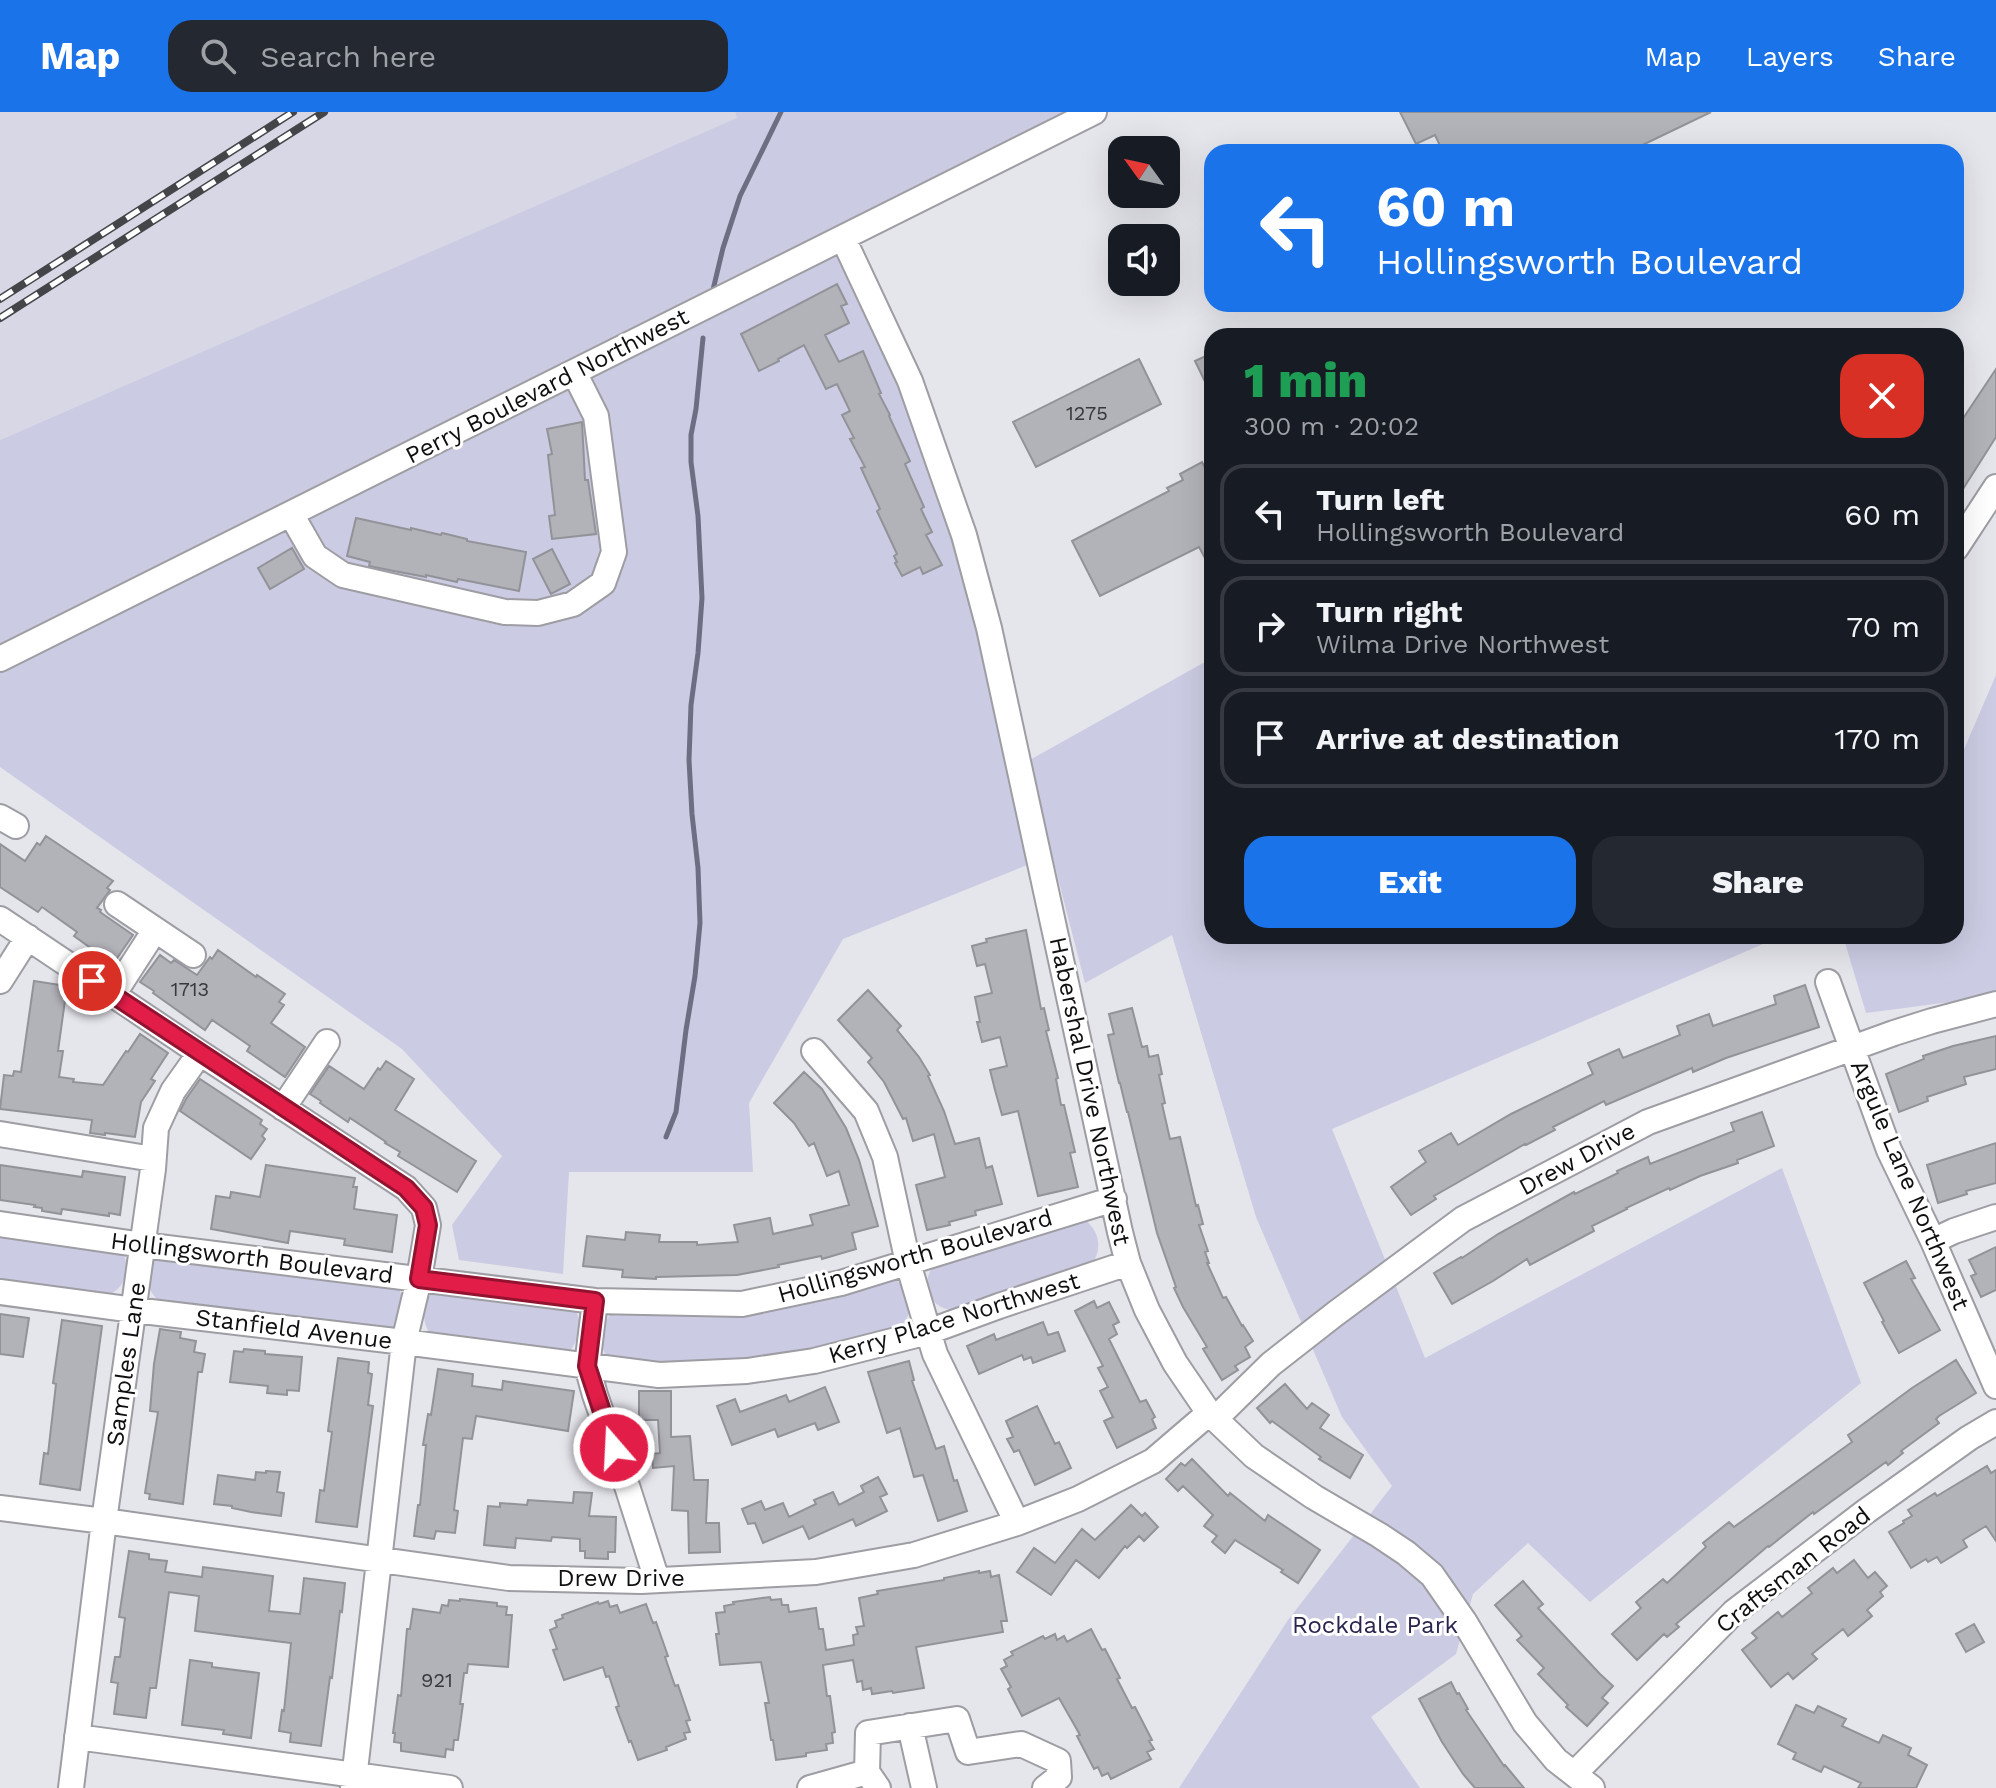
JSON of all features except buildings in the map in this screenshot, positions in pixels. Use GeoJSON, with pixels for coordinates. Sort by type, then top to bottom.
{"type":"FeatureCollection","features":[{"type":"Feature","properties":{"kind":"street","name":"Perry Boulevard Northwest"},"geometry":{"type":"LineString","coordinates":[[0,659],[1094,112]]}},
{"type":"Feature","properties":{"kind":"street","name":"Habershal Drive Northwest"},"geometry":{"type":"LineString","coordinates":[[843,238],[910,381],[964,535],[989,628],[1128,1263],[1147,1310],[1175,1363],[1212,1416],[1254,1456],[1406,1553],[1432,1575],[1464,1621],[1525,1723],[1556,1760],[1583,1781]]}},
{"type":"Feature","properties":{"kind":"street"},"geometry":{"type":"LineString","coordinates":[[291,514],[315,556],[343,575],[505,612],[538,613],[573,604],[603,583],[614,552],[596,416],[574,372]]}},
{"type":"Feature","properties":{"kind":"street"},"geometry":{"type":"LineString","coordinates":[[1964,536],[1996,487]]}},
{"type":"Feature","properties":{"kind":"street"},"geometry":{"type":"LineString","coordinates":[[117,904],[193,955]]}},
{"type":"Feature","properties":{"kind":"street"},"geometry":{"type":"LineString","coordinates":[[0,919],[406,1188],[424,1208],[428,1225],[404,1342],[354,1781]]}},
{"type":"Feature","properties":{"kind":"street"},"geometry":{"type":"LineString","coordinates":[[113,995],[155,930]]}},
{"type":"Feature","properties":{"kind":"street"},"geometry":{"type":"LineString","coordinates":[[0,981],[28,937]]}},
{"type":"Feature","properties":{"kind":"street","name":"Argule Lane Northwest"},"geometry":{"type":"LineString","coordinates":[[1828,982],[1889,1150],[1933,1241],[1996,1386]]}},
{"type":"Feature","properties":{"kind":"street","name":"Drew Drive"},"geometry":{"type":"LineString","coordinates":[[0,1508],[509,1578],[657,1580],[816,1572],[914,1555],[1017,1523],[1078,1499],[1153,1461],[1335,1314],[1463,1219],[1648,1122],[1932,1021],[1996,1004]]}},
{"type":"Feature","properties":{"kind":"street"},"geometry":{"type":"LineString","coordinates":[[283,1108],[327,1042]]}},
{"type":"Feature","properties":{"kind":"street"},"geometry":{"type":"LineString","coordinates":[[814,1051],[866,1111],[885,1157],[908,1263],[935,1354],[1017,1523]]}},
{"type":"Feature","properties":{"kind":"street","name":"Samples Lane"},"geometry":{"type":"LineString","coordinates":[[71,1788],[156,1128],[173,1091],[200,1053]]}},
{"type":"Feature","properties":{"kind":"street"},"geometry":{"type":"LineString","coordinates":[[0,1134],[153,1159]]}},
{"type":"Feature","properties":{"kind":"street","name":"Hollingsworth Boulevard"},"geometry":{"type":"LineString","coordinates":[[0,1224],[143,1245],[595,1301],[742,1304],[841,1283],[1114,1199]]}},
{"type":"Feature","properties":{"kind":"street"},"geometry":{"type":"LineString","coordinates":[[1933,1241],[1996,1217]]}},
{"type":"Feature","properties":{"kind":"street","name":"Kerry Place Northwest"},"geometry":{"type":"LineString","coordinates":[[587,1366],[659,1375],[747,1371],[814,1361],[928,1332],[1128,1263]]}},
{"type":"Feature","properties":{"kind":"street","name":"Stanfield Avenue"},"geometry":{"type":"LineString","coordinates":[[0,1292],[587,1366]]}},
{"type":"Feature","properties":{"kind":"street"},"geometry":{"type":"LineString","coordinates":[[595,1301],[587,1366],[657,1580]]}},
{"type":"Feature","properties":{"kind":"street","name":"Craftsman Road"},"geometry":{"type":"LineString","coordinates":[[1583,1781],[1734,1612],[1865,1512],[1996,1422]]}},
{"type":"Feature","properties":{"kind":"street"},"geometry":{"type":"LineString","coordinates":[[810,1788],[872,1780],[868,1733],[957,1719],[968,1752],[1021,1744],[1058,1761],[1059,1777],[1045,1788]]}},
{"type":"Feature","properties":{"kind":"street"},"geometry":{"type":"LineString","coordinates":[[910,1726],[924,1788]]}},
{"type":"Feature","properties":{"kind":"street"},"geometry":{"type":"LineString","coordinates":[[77,1737],[354,1781],[450,1788]]}},
{"type":"Feature","properties":{"kind":"shaded area"},"geometry":{"type":"Polygon","coordinates":[[[0,112],[735,112],[738,118],[0,440],[0,112]]]}},
{"type":"Feature","properties":{"kind":"green space","name":"Rockdale Park"},"geometry":{"type":"Polygon","coordinates":[[[735,112],[1099,112],[838,249],[924,418],[1028,761],[1204,662],[1204,944],[1763,944],[1332,1129],[1425,1358],[1782,1168],[1861,1383],[1590,1602],[1528,1543],[1473,1594],[1456,1654],[1371,1717],[1420,1788],[1179,1788],[1288,1620],[1392,1486],[1342,1417],[1256,1217],[1172,935],[1085,983],[1052,855],[843,939],[749,1103],[753,1172],[569,1172],[563,1274],[459,1260],[452,1225],[502,1156],[402,1049],[0,767],[0,440],[737,118],[735,112]]]}},
{"type":"Feature","properties":{"kind":"green space"},"geometry":{"type":"Polygon","coordinates":[[[1996,675],[1996,996],[1866,1013],[1845,944],[1964,944],[1964,749],[1996,675]]]}},
{"type":"Feature","properties":{"kind":"green space"},"geometry":{"type":"Polygon","coordinates":[[[1085,1220],[1094,1230],[1098,1242],[1091,1266],[954,1311],[938,1305],[929,1294],[928,1280],[934,1264],[1085,1220]]]}},
{"type":"Feature","properties":{"kind":"green space"},"geometry":{"type":"Polygon","coordinates":[[[0,1229],[122,1252],[126,1264],[123,1283],[108,1295],[0,1283],[0,1229]]]}},
{"type":"Feature","properties":{"kind":"green space"},"geometry":{"type":"Polygon","coordinates":[[[158,1255],[397,1286],[402,1307],[392,1328],[379,1331],[162,1303],[152,1292],[148,1280],[150,1267],[158,1255]]]}},
{"type":"Feature","properties":{"kind":"green space"},"geometry":{"type":"Polygon","coordinates":[[[894,1279],[905,1289],[910,1302],[908,1315],[901,1327],[827,1348],[749,1361],[666,1364],[608,1358],[602,1346],[601,1334],[605,1322],[614,1312],[894,1279]]]}},
{"type":"Feature","properties":{"kind":"green space"},"geometry":{"type":"Polygon","coordinates":[[[435,1289],[574,1308],[580,1324],[576,1341],[570,1351],[430,1334],[424,1310],[427,1299],[435,1289]]]}},
{"type":"Feature","properties":{"kind":"waterway"},"geometry":{"type":"LineString","coordinates":[[712,294],[740,196],[781,112]]}},
{"type":"Feature","properties":{"kind":"waterway"},"geometry":{"type":"LineString","coordinates":[[666,1137],[676,1112],[700,923],[689,760],[691,705],[702,598],[691,435],[703,338]]}},
{"type":"Feature","properties":{"kind":"railway"},"geometry":{"type":"LineString","coordinates":[[0,299],[293,112]]}},
{"type":"Feature","properties":{"kind":"railway"},"geometry":{"type":"LineString","coordinates":[[0,318],[324,112]]}},
{"type":"Feature","properties":{"kind":"route"},"geometry":{"type":"LineString","coordinates":[[92,981],[406,1188],[424,1208],[428,1225],[419,1279],[595,1301],[587,1366],[614,1448]]}}]}
